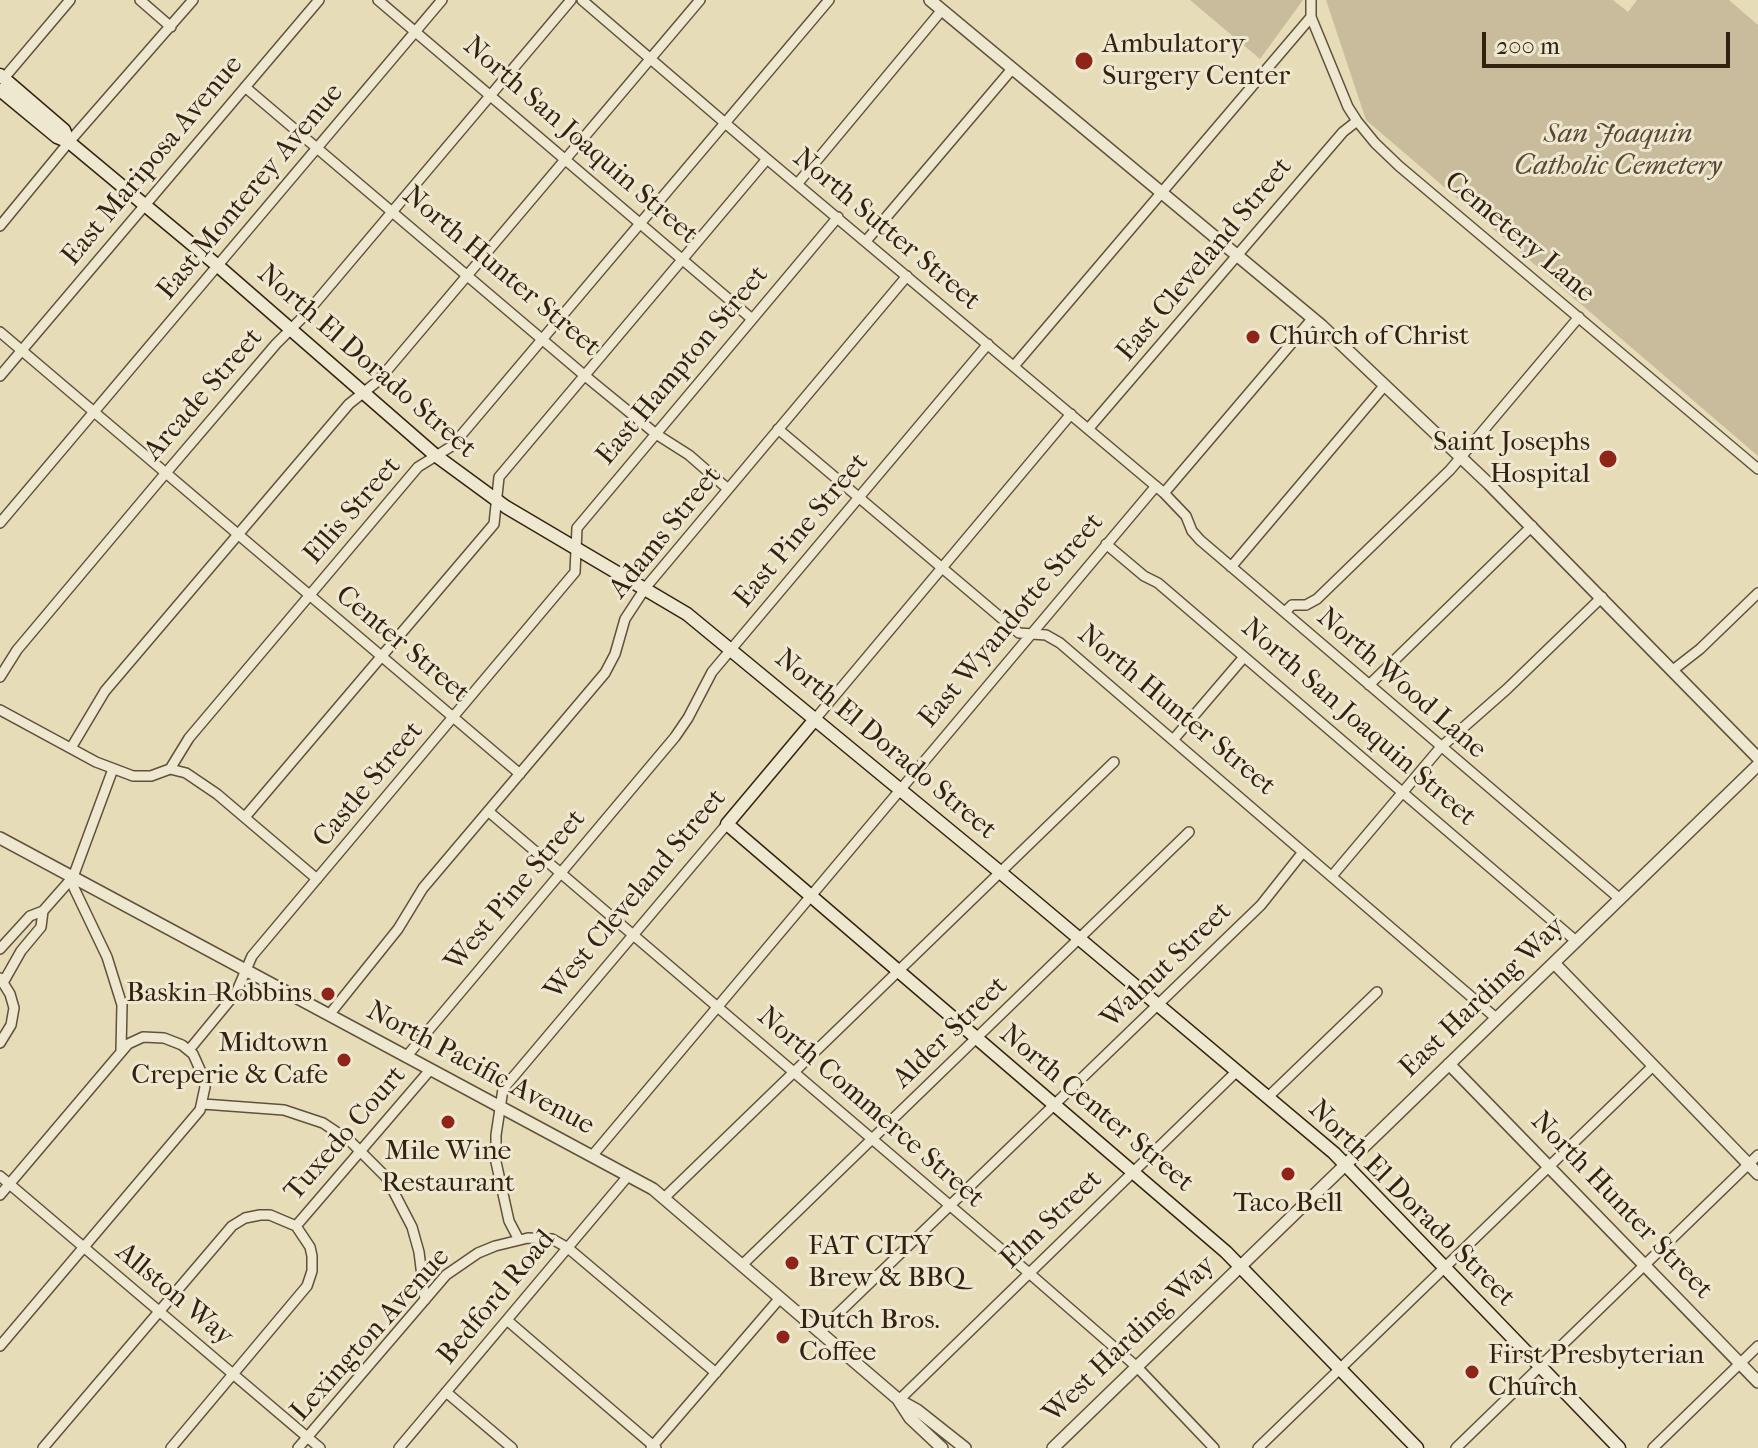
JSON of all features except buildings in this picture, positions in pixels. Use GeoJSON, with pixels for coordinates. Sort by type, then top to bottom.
{"type":"FeatureCollection","features":[{"type":"Feature","properties":{"kind":"main road","name":"North El Dorado Street"},"geometry":{"type":"LineString","coordinates":[[1,81],[64,130],[69,142],[218,266],[435,455],[497,502],[646,587],[687,614],[1000,872],[1345,1165],[1619,1448]]}},
{"type":"Feature","properties":{"kind":"main road","name":"West Cleveland Street"},"geometry":{"type":"LineString","coordinates":[[727,824],[816,718]]}},
{"type":"Feature","properties":{"kind":"main road","name":"North Center Street"},"geometry":{"type":"LineString","coordinates":[[727,824],[1241,1266],[1417,1448]]}},
{"type":"Feature","properties":{"kind":"street"},"geometry":{"type":"LineString","coordinates":[[1,81],[70,0]]}},
{"type":"Feature","properties":{"kind":"street"},"geometry":{"type":"LineString","coordinates":[[140,0],[171,27]]}},
{"type":"Feature","properties":{"kind":"street"},"geometry":{"type":"LineString","coordinates":[[0,226],[193,0]]}},
{"type":"Feature","properties":{"kind":"street","name":"East Mariposa Avenue"},"geometry":{"type":"LineString","coordinates":[[0,376],[319,0]]}},
{"type":"Feature","properties":{"kind":"street","name":"North San Joaquin Street"},"geometry":{"type":"LineString","coordinates":[[378,0],[752,319]]}},
{"type":"Feature","properties":{"kind":"street","name":"East Monterey Avenue"},"geometry":{"type":"LineString","coordinates":[[0,523],[442,0]]}},
{"type":"Feature","properties":{"kind":"street","name":"Arcade Street"},"geometry":{"type":"LineString","coordinates":[[0,677],[17,650],[165,473],[393,212],[571,0]]}},
{"type":"Feature","properties":{"kind":"street","name":"North Sutter Street"},"geometry":{"type":"LineString","coordinates":[[582,0],[1160,489]]}},
{"type":"Feature","properties":{"kind":"street"},"geometry":{"type":"LineString","coordinates":[[71,748],[105,691],[237,534],[349,404],[378,381],[700,0]]}},
{"type":"Feature","properties":{"kind":"street","name":"Ellis Street"},"geometry":{"type":"LineString","coordinates":[[170,769],[178,752],[418,467],[452,446],[829,0]]}},
{"type":"Feature","properties":{"kind":"street"},"geometry":{"type":"LineString","coordinates":[[930,0],[1313,318],[1532,526],[1758,758]]}},
{"type":"Feature","properties":{"kind":"street","name":"Cemetery Lane"},"geometry":{"type":"LineString","coordinates":[[1311,0],[1311,17],[1357,121],[1399,166],[1758,469]]}},
{"type":"Feature","properties":{"kind":"street"},"geometry":{"type":"LineString","coordinates":[[798,183],[942,10]]}},
{"type":"Feature","properties":{"kind":"street"},"geometry":{"type":"LineString","coordinates":[[1014,366],[1311,17]]}},
{"type":"Feature","properties":{"kind":"street"},"geometry":{"type":"LineString","coordinates":[[866,241],[1012,69]]}},
{"type":"Feature","properties":{"kind":"street","name":"North Hunter Street"},"geometry":{"type":"LineString","coordinates":[[245,87],[584,375],[656,434],[689,455],[728,489]]}},
{"type":"Feature","properties":{"kind":"street","name":"East Cleveland Street"},"geometry":{"type":"LineString","coordinates":[[1089,428],[1343,132],[1357,121]]}},
{"type":"Feature","properties":{"kind":"street"},"geometry":{"type":"LineString","coordinates":[[245,817],[494,524],[499,477],[767,159]]}},
{"type":"Feature","properties":{"kind":"street","name":"East Hampton Street"},"geometry":{"type":"LineString","coordinates":[[577,549],[577,528],[838,217]]}},
{"type":"Feature","properties":{"kind":"street","name":"Adams Street"},"geometry":{"type":"LineString","coordinates":[[329,1015],[398,929],[423,888],[605,673],[615,654],[625,619],[646,587],[907,276]]}},
{"type":"Feature","properties":{"kind":"street"},"geometry":{"type":"LineString","coordinates":[[1285,612],[1292,605],[1306,605],[1317,599],[1462,457],[1579,317]]}},
{"type":"Feature","properties":{"kind":"street","name":"East Wyandotte Street"},"geometry":{"type":"LineString","coordinates":[[592,1156],[1106,544],[1160,489],[1313,318]]}},
{"type":"Feature","properties":{"kind":"street","name":"Center Street"},"geometry":{"type":"LineString","coordinates":[[0,332],[520,774]]}},
{"type":"Feature","properties":{"kind":"street","name":"East Pine Street"},"geometry":{"type":"LineString","coordinates":[[660,754],[688,718],[712,672],[988,344]]}},
{"type":"Feature","properties":{"kind":"street"},"geometry":{"type":"LineString","coordinates":[[1231,567],[1385,385]]}},
{"type":"Feature","properties":{"kind":"street"},"geometry":{"type":"LineString","coordinates":[[816,718],[1071,414]]}},
{"type":"Feature","properties":{"kind":"street","name":"North Hunter Street"},"geometry":{"type":"LineString","coordinates":[[778,429],[1019,633],[1048,636],[1060,643],[1496,1018]]}},
{"type":"Feature","properties":{"kind":"street","name":"North Wood Lane"},"geometry":{"type":"LineString","coordinates":[[1160,489],[1186,516],[1200,540],[1620,899]]}},
{"type":"Feature","properties":{"kind":"street"},"geometry":{"type":"LineString","coordinates":[[1369,685],[1532,526]]}},
{"type":"Feature","properties":{"kind":"street","name":"North San Joaquin Street"},"geometry":{"type":"LineString","coordinates":[[1106,544],[1144,576],[1158,583],[1576,941]]}},
{"type":"Feature","properties":{"kind":"street","name":"Castle Street"},"geometry":{"type":"LineString","coordinates":[[189,1050],[236,993],[252,956],[575,572],[577,549]]}},
{"type":"Feature","properties":{"kind":"street"},"geometry":{"type":"LineString","coordinates":[[1673,670],[1700,649],[1758,593]]}},
{"type":"Feature","properties":{"kind":"street"},"geometry":{"type":"LineString","coordinates":[[1332,876],[1440,748],[1507,689],[1602,597]]}},
{"type":"Feature","properties":{"kind":"street"},"geometry":{"type":"LineString","coordinates":[[1173,740],[1244,657]]}},
{"type":"Feature","properties":{"kind":"street"},"geometry":{"type":"LineString","coordinates":[[0,710],[113,769],[133,776],[151,776],[170,769],[186,773],[245,817],[317,879]]}},
{"type":"Feature","properties":{"kind":"street","name":"West Pine Street"},"geometry":{"type":"LineString","coordinates":[[406,1057],[660,754]]}},
{"type":"Feature","properties":{"kind":"street"},"geometry":{"type":"LineString","coordinates":[[664,1198],[1114,762]]}},
{"type":"Feature","properties":{"kind":"street","name":"East Harding Way"},"geometry":{"type":"LineString","coordinates":[[1241,1266],[1758,765]]}},
{"type":"Feature","properties":{"kind":"street"},"geometry":{"type":"LineString","coordinates":[[0,949],[30,916],[43,911],[73,877],[113,769]]}},
{"type":"Feature","properties":{"kind":"street","name":"North Commerce Street"},"geometry":{"type":"LineString","coordinates":[[488,811],[1137,1367],[1214,1448]]}},
{"type":"Feature","properties":{"kind":"street","name":"West Cleveland Street"},"geometry":{"type":"LineString","coordinates":[[499,1106],[503,1089],[727,824]]}},
{"type":"Feature","properties":{"kind":"street","name":"Alder Street"},"geometry":{"type":"LineString","coordinates":[[742,1265],[1189,832]]}},
{"type":"Feature","properties":{"kind":"street","name":"North Pacific Avenue"},"geometry":{"type":"LineString","coordinates":[[0,838],[592,1156],[664,1198],[899,1400],[917,1410],[965,1448]]}},
{"type":"Feature","properties":{"kind":"street","name":"Walnut Street"},"geometry":{"type":"LineString","coordinates":[[819,1332],[1261,905],[1303,852]]}},
{"type":"Feature","properties":{"kind":"street"},"geometry":{"type":"LineString","coordinates":[[73,877],[74,888],[110,964],[122,1005],[121,1050]]}},
{"type":"Feature","properties":{"kind":"street"},"geometry":{"type":"LineString","coordinates":[[0,1043],[11,1025],[14,1008],[2,979],[41,927],[43,911]]}},
{"type":"Feature","properties":{"kind":"street"},"geometry":{"type":"LineString","coordinates":[[1554,963],[1653,1066],[1753,1160],[1758,1174]]}},
{"type":"Feature","properties":{"kind":"street"},"geometry":{"type":"LineString","coordinates":[[1267,1098],[1377,992]]}},
{"type":"Feature","properties":{"kind":"street"},"geometry":{"type":"LineString","coordinates":[[0,1195],[121,1050],[138,1039],[153,1037],[174,1041],[189,1050],[204,1078],[203,1104],[187,1127],[0,1346]]}},
{"type":"Feature","properties":{"kind":"street","name":"North Hunter Street"},"geometry":{"type":"LineString","coordinates":[[1449,1064],[1758,1382]]}},
{"type":"Feature","properties":{"kind":"street"},"geometry":{"type":"LineString","coordinates":[[1258,1448],[1653,1066]]}},
{"type":"Feature","properties":{"kind":"street","name":"Tuxedo Court"},"geometry":{"type":"LineString","coordinates":[[296,1226],[430,1070]]}},
{"type":"Feature","properties":{"kind":"street","name":"Elm Street"},"geometry":{"type":"LineString","coordinates":[[899,1400],[1236,1072]]}},
{"type":"Feature","properties":{"kind":"street"},"geometry":{"type":"LineString","coordinates":[[203,1104],[267,1108],[300,1114],[330,1128],[361,1151],[386,1177],[412,1227],[419,1252],[425,1300]]}},
{"type":"Feature","properties":{"kind":"street"},"geometry":{"type":"LineString","coordinates":[[499,1106],[496,1162],[509,1221],[519,1240]]}},
{"type":"Feature","properties":{"kind":"street"},"geometry":{"type":"LineString","coordinates":[[1456,1448],[1753,1160]]}},
{"type":"Feature","properties":{"kind":"street","name":"Allston Way"},"geometry":{"type":"LineString","coordinates":[[0,1176],[320,1448]]}},
{"type":"Feature","properties":{"kind":"street","name":"Bedford Road"},"geometry":{"type":"LineString","coordinates":[[399,1448],[628,1176]]}},
{"type":"Feature","properties":{"kind":"street"},"geometry":{"type":"LineString","coordinates":[[43,1448],[224,1234],[238,1222],[252,1216],[270,1215],[296,1226],[310,1247],[309,1283],[171,1448]]}},
{"type":"Feature","properties":{"kind":"street","name":"Lexington Avenue"},"geometry":{"type":"LineString","coordinates":[[298,1448],[446,1275],[466,1260],[495,1246],[519,1240],[545,1238],[556,1240],[568,1248]]}},
{"type":"Feature","properties":{"kind":"street"},"geometry":{"type":"LineString","coordinates":[[568,1248],[716,1373]]}},
{"type":"Feature","properties":{"kind":"street","name":"West Harding Way"},"geometry":{"type":"LineString","coordinates":[[1053,1448],[1241,1266]]}},
{"type":"Feature","properties":{"kind":"street"},"geometry":{"type":"LineString","coordinates":[[508,1321],[654,1447],[780,1298]]}},
{"type":"Feature","properties":{"kind":"street"},"geometry":{"type":"LineString","coordinates":[[1653,1448],[1758,1346]]}},
{"type":"Feature","properties":{"kind":"street"},"geometry":{"type":"LineString","coordinates":[[446,1392],[512,1448]]}},
{"type":"Feature","properties":{"kind":"street","name":"North Pacific Avenue"},"geometry":{"type":"LineString","coordinates":[[899,1400],[910,1418],[942,1448]]}},
{"type":"Feature","properties":{"kind":"green space"},"geometry":{"type":"Polygon","coordinates":[[[1190,0],[1303,0],[1260,59],[1190,0]]]}},
{"type":"Feature","properties":{"kind":"green space","name":"San Joaquin Catholic Cemetery"},"geometry":{"type":"Polygon","coordinates":[[[1326,0],[1613,0],[1628,12],[1637,0],[1729,0],[1758,25],[1758,456],[1366,120],[1326,0]]]}},
{"type":"Feature","properties":{"kind":"place","name":"Ambulatory Surgery Center"},"geometry":{"type":"Point","coordinates":[1084,61]}},
{"type":"Feature","properties":{"kind":"place","name":"Church of Christ"},"geometry":{"type":"Point","coordinates":[1253,337]}},
{"type":"Feature","properties":{"kind":"place","name":"Saint Josephs Hospital"},"geometry":{"type":"Point","coordinates":[1608,459]}},
{"type":"Feature","properties":{"kind":"place","name":"Baskin-Robbins"},"geometry":{"type":"Point","coordinates":[328,994]}},
{"type":"Feature","properties":{"kind":"place","name":"Midtown Creperie & Cafe"},"geometry":{"type":"Point","coordinates":[344,1060]}},
{"type":"Feature","properties":{"kind":"place","name":"Mile Wine Restaurant"},"geometry":{"type":"Point","coordinates":[448,1122]}},
{"type":"Feature","properties":{"kind":"place","name":"Taco Bell"},"geometry":{"type":"Point","coordinates":[1288,1174]}},
{"type":"Feature","properties":{"kind":"place","name":"FAT CITY Brew & BBQ"},"geometry":{"type":"Point","coordinates":[792,1263]}},
{"type":"Feature","properties":{"kind":"place","name":"Dutch Bros. Coffee"},"geometry":{"type":"Point","coordinates":[783,1337]}},
{"type":"Feature","properties":{"kind":"place","name":"First Presbyterian Church"},"geometry":{"type":"Point","coordinates":[1472,1372]}}]}
